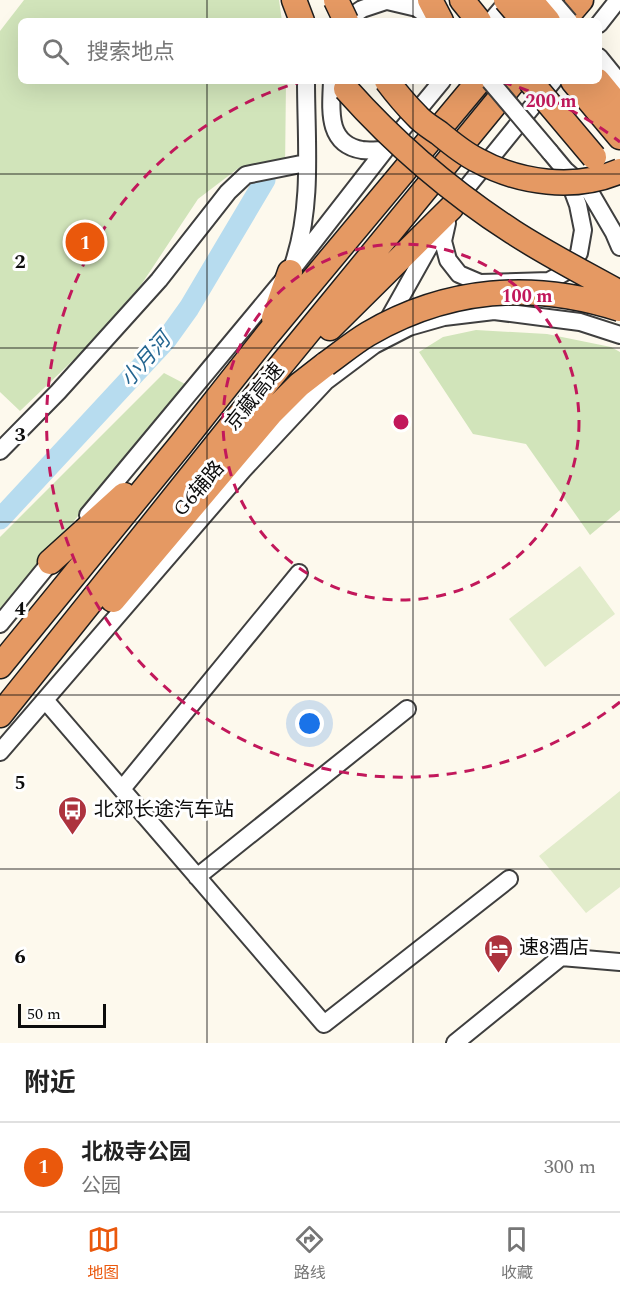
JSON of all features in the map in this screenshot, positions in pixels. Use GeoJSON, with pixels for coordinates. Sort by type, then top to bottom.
{"type":"FeatureCollection","features":[{"type":"Feature","properties":{"kind":"highway"},"geometry":{"type":"LineString","coordinates":[[294,0],[301,18]]}},
{"type":"Feature","properties":{"kind":"highway"},"geometry":{"type":"LineString","coordinates":[[336,0],[344,18]]}},
{"type":"Feature","properties":{"kind":"highway"},"geometry":{"type":"LineString","coordinates":[[430,0],[439,18]]}},
{"type":"Feature","properties":{"kind":"highway"},"geometry":{"type":"LineString","coordinates":[[462,0],[477,18]]}},
{"type":"Feature","properties":{"kind":"highway"},"geometry":{"type":"LineString","coordinates":[[508,0],[522,18]]}},
{"type":"Feature","properties":{"kind":"highway"},"geometry":{"type":"LineString","coordinates":[[530,0],[545,18]]}},
{"type":"Feature","properties":{"kind":"highway"},"geometry":{"type":"LineString","coordinates":[[531,18],[546,0]]}},
{"type":"Feature","properties":{"kind":"highway"},"geometry":{"type":"LineString","coordinates":[[566,18],[581,0]]}},
{"type":"Feature","properties":{"kind":"highway"},"geometry":{"type":"LineString","coordinates":[[342,84],[390,137],[454,191],[514,233],[620,293]]}},
{"type":"Feature","properties":{"kind":"highway"},"geometry":{"type":"LineString","coordinates":[[390,84],[418,118],[477,161],[505,172],[550,182],[573,182],[620,171]]}},
{"type":"Feature","properties":{"kind":"highway","name":"京藏高速"},"geometry":{"type":"LineString","coordinates":[[0,666],[268,334],[476,84]]}},
{"type":"Feature","properties":{"kind":"highway","name":"京藏高速"},"geometry":{"type":"LineString","coordinates":[[0,715],[236,420],[512,84]]}},
{"type":"Feature","properties":{"kind":"highway"},"geometry":{"type":"LineString","coordinates":[[533,84],[620,188]]}},
{"type":"Feature","properties":{"kind":"highway"},"geometry":{"type":"LineString","coordinates":[[576,84],[617,124]]}},
{"type":"Feature","properties":{"kind":"highway"},"geometry":{"type":"LineString","coordinates":[[599,84],[617,124]]}},
{"type":"Feature","properties":{"kind":"highway"},"geometry":{"type":"LineString","coordinates":[[236,420],[451,208]]}},
{"type":"Feature","properties":{"kind":"highway"},"geometry":{"type":"LineString","coordinates":[[268,334],[290,272]]}},
{"type":"Feature","properties":{"kind":"highway"},"geometry":{"type":"LineString","coordinates":[[22,690],[113,600],[271,413],[326,364],[367,335],[406,315],[477,294],[558,294],[591,300],[620,309]]}},
{"type":"Feature","properties":{"kind":"highway"},"geometry":{"type":"LineString","coordinates":[[50,562],[182,443]]}},
{"type":"Feature","properties":{"kind":"street"},"geometry":{"type":"LineString","coordinates":[[306,0],[306,18]]}},
{"type":"Feature","properties":{"kind":"street"},"geometry":{"type":"LineString","coordinates":[[349,18],[362,9],[385,0],[417,8],[431,18]]}},
{"type":"Feature","properties":{"kind":"street"},"geometry":{"type":"LineString","coordinates":[[493,18],[508,0]]}},
{"type":"Feature","properties":{"kind":"street"},"geometry":{"type":"LineString","coordinates":[[551,0],[566,18]]}},
{"type":"Feature","properties":{"kind":"street"},"geometry":{"type":"LineString","coordinates":[[602,20],[618,0]]}},
{"type":"Feature","properties":{"kind":"street"},"geometry":{"type":"LineString","coordinates":[[602,61],[620,82]]}},
{"type":"Feature","properties":{"kind":"street"},"geometry":{"type":"LineString","coordinates":[[290,272],[302,236],[306,204],[306,84]]}},
{"type":"Feature","properties":{"kind":"street"},"geometry":{"type":"LineString","coordinates":[[332,84],[331,108],[334,129],[344,144],[362,150],[386,150]]}},
{"type":"Feature","properties":{"kind":"street"},"geometry":{"type":"LineString","coordinates":[[0,624],[290,272],[440,84]]}},
{"type":"Feature","properties":{"kind":"street"},"geometry":{"type":"LineString","coordinates":[[493,84],[565,170],[590,192],[620,247]]}},
{"type":"Feature","properties":{"kind":"street","name":"G6辅路"},"geometry":{"type":"LineString","coordinates":[[0,752],[243,470],[326,381],[374,345],[451,208],[551,84]]}},
{"type":"Feature","properties":{"kind":"street"},"geometry":{"type":"LineString","coordinates":[[0,451],[58,392],[159,280],[228,192],[246,175],[306,163]]}},
{"type":"Feature","properties":{"kind":"street"},"geometry":{"type":"LineString","coordinates":[[451,208],[443,241],[448,260],[459,274],[480,283],[549,280],[567,271],[579,253],[583,230],[578,205],[565,170]]}},
{"type":"Feature","properties":{"kind":"street"},"geometry":{"type":"LineString","coordinates":[[374,345],[408,327],[444,317],[494,311],[580,322],[620,335]]}},
{"type":"Feature","properties":{"kind":"street"},"geometry":{"type":"LineString","coordinates":[[122,789],[299,573]]}},
{"type":"Feature","properties":{"kind":"street"},"geometry":{"type":"LineString","coordinates":[[45,700],[324,1024],[509,879]]}},
{"type":"Feature","properties":{"kind":"street"},"geometry":{"type":"LineString","coordinates":[[197,877],[407,710]]}},
{"type":"Feature","properties":{"kind":"street"},"geometry":{"type":"LineString","coordinates":[[455,1043],[561,957],[620,962]]}},
{"type":"Feature","properties":{"kind":"green space"},"geometry":{"type":"Polygon","coordinates":[[[24,0],[279,0],[282,18],[18,18],[18,84],[286,84],[285,171],[260,173],[240,167],[198,199],[141,285],[87,347],[20,411],[0,392],[0,31],[24,0]]]}},
{"type":"Feature","properties":{"kind":"green space"},"geometry":{"type":"Polygon","coordinates":[[[476,330],[547,334],[611,347],[620,352],[620,510],[590,535],[526,444],[473,434],[419,352],[443,337],[476,330]]]}},
{"type":"Feature","properties":{"kind":"green space"},"geometry":{"type":"Polygon","coordinates":[[[164,373],[187,385],[0,610],[0,537],[164,373]]]}},
{"type":"Feature","properties":{"kind":"green space"},"geometry":{"type":"Polygon","coordinates":[[[580,566],[615,614],[545,667],[509,619],[580,566]]]}},
{"type":"Feature","properties":{"kind":"green space"},"geometry":{"type":"Polygon","coordinates":[[[620,791],[620,887],[586,913],[539,856],[620,791]]]}},
{"type":"Feature","properties":{"kind":"waterway","name":"小月河"},"geometry":{"type":"LineString","coordinates":[[0,519],[166,340],[189,308],[265,180]]}},
{"type":"Feature","properties":{"kind":"place","name":"北极寺公园"},"geometry":{"type":"Point","coordinates":[85,242]}},
{"type":"Feature","properties":{"kind":"place","name":"北郊长途汽车站"},"geometry":{"type":"Point","coordinates":[73,836]}},
{"type":"Feature","properties":{"kind":"place","name":"速8酒店"},"geometry":{"type":"Point","coordinates":[498,974]}}]}
